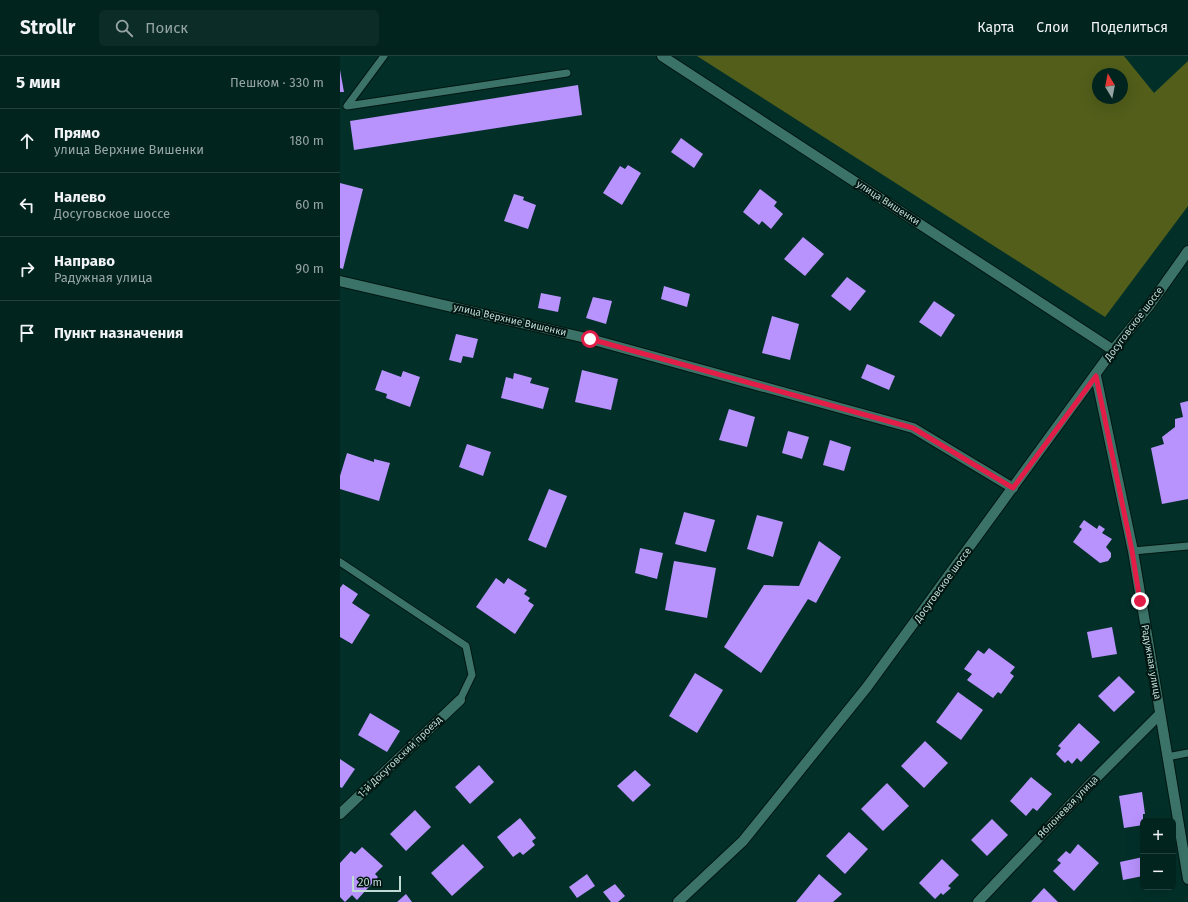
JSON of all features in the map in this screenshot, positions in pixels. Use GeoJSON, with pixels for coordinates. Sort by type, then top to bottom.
{"type":"FeatureCollection","features":[{"type":"Feature","properties":{"kind":"street","name":"улица Вишенки"},"geometry":{"type":"LineString","coordinates":[[662,56],[1113,350]]}},
{"type":"Feature","properties":{"kind":"street","name":"Досуговское шоссе"},"geometry":{"type":"LineString","coordinates":[[678,902],[742,841],[857,699],[1096,376],[1113,350],[1149,306],[1188,251]]}},
{"type":"Feature","properties":{"kind":"street","name":"улица Верхние Вишенки"},"geometry":{"type":"LineString","coordinates":[[340,281],[590,339],[913,428],[1013,488]]}},
{"type":"Feature","properties":{"kind":"street","name":"Радужная улица"},"geometry":{"type":"LineString","coordinates":[[1096,376],[1132,551],[1188,879]]}},
{"type":"Feature","properties":{"kind":"street","name":"1-й Досуговский проезд"},"geometry":{"type":"LineString","coordinates":[[340,814],[460,700]]}},
{"type":"Feature","properties":{"kind":"street","name":"Яблоневая улица"},"geometry":{"type":"LineString","coordinates":[[978,902],[1089,785],[1160,714]]}},
{"type":"Feature","properties":{"kind":"lane"},"geometry":{"type":"LineString","coordinates":[[384,56],[347,106],[567,72]]}},
{"type":"Feature","properties":{"kind":"lane"},"geometry":{"type":"LineString","coordinates":[[1132,551],[1188,546]]}},
{"type":"Feature","properties":{"kind":"lane"},"geometry":{"type":"LineString","coordinates":[[340,562],[466,646],[472,675],[460,700]]}},
{"type":"Feature","properties":{"kind":"lane"},"geometry":{"type":"LineString","coordinates":[[1167,756],[1188,753]]}},
{"type":"Feature","properties":{"kind":"green space"},"geometry":{"type":"Polygon","coordinates":[[[697,56],[1124,56],[1154,93],[1188,61],[1188,206],[1105,317],[697,56]]]}},
{"type":"Feature","properties":{"kind":"building"},"geometry":{"type":"Polygon","coordinates":[[[340,70],[344,92],[340,92],[340,70]]]}},
{"type":"Feature","properties":{"kind":"building"},"geometry":{"type":"Polygon","coordinates":[[[578,85],[582,115],[354,150],[350,121],[578,85]]]}},
{"type":"Feature","properties":{"kind":"building"},"geometry":{"type":"Polygon","coordinates":[[[681,138],[703,154],[694,168],[671,152],[681,138]]]}},
{"type":"Feature","properties":{"kind":"building"},"geometry":{"type":"Polygon","coordinates":[[[628,165],[641,173],[622,205],[603,193],[620,166],[625,169],[628,165]]]}},
{"type":"Feature","properties":{"kind":"building"},"geometry":{"type":"Polygon","coordinates":[[[340,183],[363,189],[343,269],[340,268],[340,183]]]}},
{"type":"Feature","properties":{"kind":"building"},"geometry":{"type":"Polygon","coordinates":[[[760,189],[777,202],[774,206],[783,214],[771,229],[762,221],[759,225],[743,212],[760,189]]]}},
{"type":"Feature","properties":{"kind":"building"},"geometry":{"type":"Polygon","coordinates":[[[514,194],[524,197],[523,200],[536,205],[528,229],[504,221],[514,194]]]}},
{"type":"Feature","properties":{"kind":"building"},"geometry":{"type":"Polygon","coordinates":[[[803,237],[824,254],[805,276],[784,259],[803,237]]]}},
{"type":"Feature","properties":{"kind":"building"},"geometry":{"type":"Polygon","coordinates":[[[847,277],[866,291],[850,311],[831,296],[847,277]]]}},
{"type":"Feature","properties":{"kind":"building"},"geometry":{"type":"Polygon","coordinates":[[[664,286],[690,294],[687,307],[661,299],[664,286]]]}},
{"type":"Feature","properties":{"kind":"building"},"geometry":{"type":"Polygon","coordinates":[[[541,293],[561,297],[558,312],[538,308],[541,293]]]}},
{"type":"Feature","properties":{"kind":"building"},"geometry":{"type":"Polygon","coordinates":[[[593,297],[612,301],[606,324],[586,318],[593,297]]]}},
{"type":"Feature","properties":{"kind":"building"},"geometry":{"type":"Polygon","coordinates":[[[934,301],[955,315],[941,337],[919,322],[934,301]]]}},
{"type":"Feature","properties":{"kind":"building"},"geometry":{"type":"Polygon","coordinates":[[[772,316],[799,324],[790,360],[762,353],[772,316]]]}},
{"type":"Feature","properties":{"kind":"building"},"geometry":{"type":"Polygon","coordinates":[[[456,334],[478,339],[473,358],[463,356],[461,363],[449,360],[456,334]]]}},
{"type":"Feature","properties":{"kind":"building"},"geometry":{"type":"Polygon","coordinates":[[[867,364],[895,376],[889,390],[861,378],[867,364]]]}},
{"type":"Feature","properties":{"kind":"building"},"geometry":{"type":"Polygon","coordinates":[[[382,370],[401,377],[403,371],[420,377],[410,407],[386,398],[387,394],[375,390],[382,370]]]}},
{"type":"Feature","properties":{"kind":"building"},"geometry":{"type":"Polygon","coordinates":[[[582,370],[618,379],[611,410],[575,402],[582,370]]]}},
{"type":"Feature","properties":{"kind":"building"},"geometry":{"type":"Polygon","coordinates":[[[514,373],[532,378],[530,383],[549,388],[543,409],[501,398],[506,377],[513,379],[514,373]]]}},
{"type":"Feature","properties":{"kind":"building"},"geometry":{"type":"Polygon","coordinates":[[[1188,401],[1188,499],[1162,504],[1151,448],[1164,444],[1162,437],[1175,427],[1175,419],[1183,417],[1180,403],[1188,401]]]}},
{"type":"Feature","properties":{"kind":"building"},"geometry":{"type":"Polygon","coordinates":[[[729,409],[755,417],[747,447],[719,440],[729,409]]]}},
{"type":"Feature","properties":{"kind":"building"},"geometry":{"type":"Polygon","coordinates":[[[788,431],[809,437],[802,459],[782,453],[788,431]]]}},
{"type":"Feature","properties":{"kind":"building"},"geometry":{"type":"Polygon","coordinates":[[[830,440],[851,447],[844,471],[823,465],[830,440]]]}},
{"type":"Feature","properties":{"kind":"building"},"geometry":{"type":"Polygon","coordinates":[[[467,444],[491,452],[483,476],[459,467],[467,444]]]}},
{"type":"Feature","properties":{"kind":"building"},"geometry":{"type":"Polygon","coordinates":[[[347,453],[374,462],[374,459],[390,463],[379,501],[340,489],[340,476],[347,453]]]}},
{"type":"Feature","properties":{"kind":"building"},"geometry":{"type":"Polygon","coordinates":[[[549,489],[567,496],[546,548],[528,540],[549,489]]]}},
{"type":"Feature","properties":{"kind":"building"},"geometry":{"type":"Polygon","coordinates":[[[684,512],[715,520],[706,552],[675,544],[684,512]]]}},
{"type":"Feature","properties":{"kind":"building"},"geometry":{"type":"Polygon","coordinates":[[[757,515],[783,522],[773,557],[747,549],[757,515]]]}},
{"type":"Feature","properties":{"kind":"building"},"geometry":{"type":"Polygon","coordinates":[[[1084,520],[1097,529],[1099,525],[1105,529],[1102,533],[1112,539],[1106,547],[1111,553],[1111,557],[1108,561],[1100,563],[1073,542],[1082,529],[1079,527],[1084,520]]]}},
{"type":"Feature","properties":{"kind":"building"},"geometry":{"type":"Polygon","coordinates":[[[819,541],[841,557],[816,603],[808,599],[761,673],[724,647],[764,585],[799,586],[819,541]]]}},
{"type":"Feature","properties":{"kind":"building"},"geometry":{"type":"Polygon","coordinates":[[[640,548],[663,553],[657,579],[635,573],[640,548]]]}},
{"type":"Feature","properties":{"kind":"building"},"geometry":{"type":"Polygon","coordinates":[[[674,561],[716,568],[707,618],[665,610],[674,561]]]}},
{"type":"Feature","properties":{"kind":"building"},"geometry":{"type":"Polygon","coordinates":[[[496,578],[504,584],[508,578],[527,590],[524,594],[530,598],[528,601],[534,605],[515,634],[476,607],[496,578]]]}},
{"type":"Feature","properties":{"kind":"building"},"geometry":{"type":"Polygon","coordinates":[[[343,584],[358,594],[352,603],[370,615],[352,644],[340,637],[340,588],[343,584]]]}},
{"type":"Feature","properties":{"kind":"building"},"geometry":{"type":"Polygon","coordinates":[[[1112,627],[1117,654],[1092,658],[1087,632],[1112,627]]]}},
{"type":"Feature","properties":{"kind":"building"},"geometry":{"type":"Polygon","coordinates":[[[989,648],[1015,667],[1010,673],[1014,676],[1001,694],[998,692],[993,698],[967,680],[972,674],[964,669],[978,650],[984,654],[989,648]]]}},
{"type":"Feature","properties":{"kind":"building"},"geometry":{"type":"Polygon","coordinates":[[[695,673],[723,690],[697,733],[669,716],[695,673]]]}},
{"type":"Feature","properties":{"kind":"building"},"geometry":{"type":"Polygon","coordinates":[[[1119,676],[1135,692],[1114,712],[1098,696],[1119,676]]]}},
{"type":"Feature","properties":{"kind":"building"},"geometry":{"type":"Polygon","coordinates":[[[958,692],[983,710],[961,740],[936,722],[958,692]]]}},
{"type":"Feature","properties":{"kind":"building"},"geometry":{"type":"Polygon","coordinates":[[[370,713],[400,731],[387,752],[358,735],[370,713]]]}},
{"type":"Feature","properties":{"kind":"building"},"geometry":{"type":"Polygon","coordinates":[[[1079,723],[1100,742],[1081,762],[1077,758],[1072,764],[1068,760],[1065,763],[1056,754],[1061,748],[1058,746],[1079,723]]]}},
{"type":"Feature","properties":{"kind":"building"},"geometry":{"type":"Polygon","coordinates":[[[925,741],[948,763],[924,788],[901,766],[925,741]]]}},
{"type":"Feature","properties":{"kind":"building"},"geometry":{"type":"Polygon","coordinates":[[[340,759],[355,769],[342,788],[340,787],[340,759]]]}},
{"type":"Feature","properties":{"kind":"building"},"geometry":{"type":"Polygon","coordinates":[[[479,765],[494,782],[470,804],[455,787],[479,765]]]}},
{"type":"Feature","properties":{"kind":"building"},"geometry":{"type":"Polygon","coordinates":[[[635,770],[651,785],[633,802],[617,786],[635,770]]]}},
{"type":"Feature","properties":{"kind":"building"},"geometry":{"type":"Polygon","coordinates":[[[1031,777],[1052,794],[1037,811],[1033,808],[1026,816],[1010,801],[1031,777]]]}},
{"type":"Feature","properties":{"kind":"building"},"geometry":{"type":"Polygon","coordinates":[[[887,783],[909,806],[883,831],[861,809],[887,783]]]}},
{"type":"Feature","properties":{"kind":"building"},"geometry":{"type":"Polygon","coordinates":[[[1142,792],[1145,814],[1143,814],[1143,818],[1140,818],[1140,825],[1124,828],[1119,796],[1142,792]]]}},
{"type":"Feature","properties":{"kind":"building"},"geometry":{"type":"Polygon","coordinates":[[[415,810],[431,827],[406,851],[390,834],[415,810]]]}},
{"type":"Feature","properties":{"kind":"building"},"geometry":{"type":"Polygon","coordinates":[[[520,818],[536,838],[532,841],[535,845],[523,855],[520,852],[513,857],[497,837],[520,818]]]}},
{"type":"Feature","properties":{"kind":"building"},"geometry":{"type":"Polygon","coordinates":[[[992,819],[1008,835],[987,856],[971,840],[992,819]]]}},
{"type":"Feature","properties":{"kind":"building"},"geometry":{"type":"Polygon","coordinates":[[[849,832],[868,849],[845,874],[826,856],[849,832]]]}},
{"type":"Feature","properties":{"kind":"building"},"geometry":{"type":"Polygon","coordinates":[[[463,844],[484,867],[452,896],[431,873],[463,844]]]}},
{"type":"Feature","properties":{"kind":"building"},"geometry":{"type":"Polygon","coordinates":[[[1078,844],[1099,863],[1074,891],[1053,871],[1061,863],[1057,860],[1066,851],[1070,854],[1078,844]]]}},
{"type":"Feature","properties":{"kind":"building"},"geometry":{"type":"Polygon","coordinates":[[[362,847],[383,866],[375,874],[378,877],[357,900],[352,895],[345,902],[340,897],[340,863],[351,851],[355,854],[362,847]]]}},
{"type":"Feature","properties":{"kind":"building"},"geometry":{"type":"Polygon","coordinates":[[[1140,858],[1140,877],[1123,880],[1120,862],[1140,858]]]}},
{"type":"Feature","properties":{"kind":"building"},"geometry":{"type":"Polygon","coordinates":[[[942,859],[959,875],[948,886],[951,888],[943,895],[941,893],[935,899],[919,883],[942,859]]]}},
{"type":"Feature","properties":{"kind":"building"},"geometry":{"type":"Polygon","coordinates":[[[587,874],[595,886],[577,898],[569,887],[587,874]]]}},
{"type":"Feature","properties":{"kind":"building"},"geometry":{"type":"Polygon","coordinates":[[[819,874],[842,894],[833,902],[796,902],[819,874]]]}},
{"type":"Feature","properties":{"kind":"building"},"geometry":{"type":"Polygon","coordinates":[[[615,884],[625,896],[618,902],[611,902],[603,892],[615,884]]]}},
{"type":"Feature","properties":{"kind":"building"},"geometry":{"type":"Polygon","coordinates":[[[1044,888],[1058,902],[1031,902],[1044,888]]]}},
{"type":"Feature","properties":{"kind":"building"},"geometry":{"type":"Polygon","coordinates":[[[406,894],[412,902],[397,902],[406,894]]]}},
{"type":"Feature","properties":{"kind":"route"},"geometry":{"type":"LineString","coordinates":[[590,339],[913,428],[1013,488],[1096,376],[1132,551],[1140,601]]}}]}
